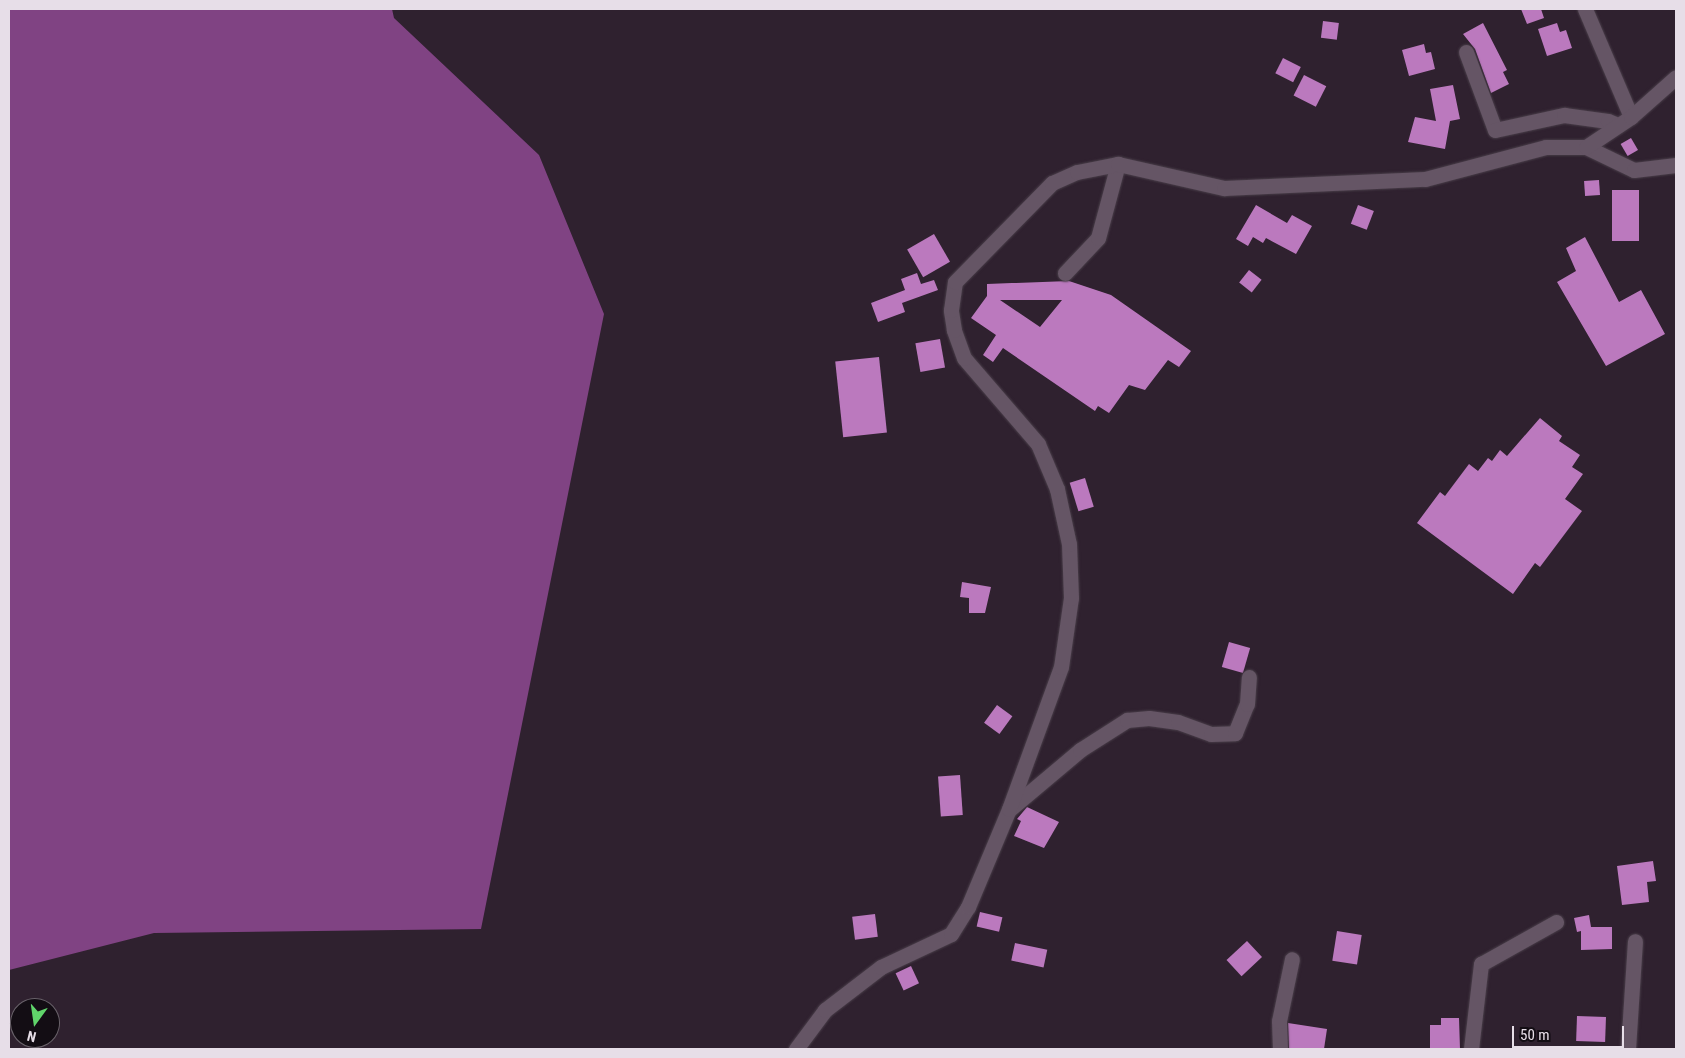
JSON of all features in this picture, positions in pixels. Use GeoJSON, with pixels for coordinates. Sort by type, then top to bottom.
{"type":"FeatureCollection","features":[{"type":"Feature","properties":{"kind":"street"},"geometry":{"type":"LineString","coordinates":[[1586,9],[1624,121]]}},
{"type":"Feature","properties":{"kind":"street"},"geometry":{"type":"LineString","coordinates":[[1466,52],[1495,130],[1564,115],[1608,121],[1624,121]]}},
{"type":"Feature","properties":{"kind":"street"},"geometry":{"type":"LineString","coordinates":[[1586,146],[1624,121],[1676,77]]}},
{"type":"Feature","properties":{"kind":"street"},"geometry":{"type":"LineString","coordinates":[[796,1049],[825,1010],[881,967],[951,934],[968,907],[1009,810],[1060,667],[1071,598],[1068,544],[1057,489],[1038,444],[964,358],[954,330],[951,310],[955,282],[1052,183],[1077,172],[1118,164],[1224,188],[1425,179],[1546,147],[1586,146],[1634,170],[1676,165]]}},
{"type":"Feature","properties":{"kind":"street"},"geometry":{"type":"LineString","coordinates":[[1065,273],[1098,238],[1118,164]]}},
{"type":"Feature","properties":{"kind":"street"},"geometry":{"type":"LineString","coordinates":[[1009,810],[1080,750],[1127,720],[1149,718],[1178,722],[1212,734],[1235,733],[1247,704],[1249,677]]}},
{"type":"Feature","properties":{"kind":"street"},"geometry":{"type":"LineString","coordinates":[[1471,1049],[1481,964],[1556,922]]}},
{"type":"Feature","properties":{"kind":"street"},"geometry":{"type":"LineString","coordinates":[[1628,1049],[1635,941]]}},
{"type":"Feature","properties":{"kind":"street"},"geometry":{"type":"LineString","coordinates":[[1280,1049],[1279,1021],[1292,959]]}},
{"type":"Feature","properties":{"kind":"shaded area"},"geometry":{"type":"Polygon","coordinates":[[[9,9],[392,9],[394,18],[539,155],[604,314],[481,929],[154,933],[9,970],[9,9]]]}},
{"type":"Feature","properties":{"kind":"building"},"geometry":{"type":"Polygon","coordinates":[[[1521,9],[1541,9],[1544,18],[1527,24],[1521,9]]]}},
{"type":"Feature","properties":{"kind":"building"},"geometry":{"type":"Polygon","coordinates":[[[1323,21],[1339,23],[1337,40],[1321,38],[1323,21]]]}},
{"type":"Feature","properties":{"kind":"building"},"geometry":{"type":"Polygon","coordinates":[[[1483,23],[1507,70],[1503,72],[1509,84],[1491,93],[1475,49],[1463,34],[1483,23]]]}},
{"type":"Feature","properties":{"kind":"building"},"geometry":{"type":"Polygon","coordinates":[[[1557,23],[1560,32],[1566,30],[1572,48],[1547,56],[1538,29],[1557,23]]]}},
{"type":"Feature","properties":{"kind":"building"},"geometry":{"type":"Polygon","coordinates":[[[1424,44],[1426,53],[1431,52],[1435,69],[1409,76],[1402,50],[1424,44]]]}},
{"type":"Feature","properties":{"kind":"building"},"geometry":{"type":"Polygon","coordinates":[[[1283,58],[1301,67],[1293,82],[1275,73],[1283,58]]]}},
{"type":"Feature","properties":{"kind":"building"},"geometry":{"type":"Polygon","coordinates":[[[1304,75],[1326,86],[1316,107],[1294,95],[1304,75]]]}},
{"type":"Feature","properties":{"kind":"building"},"geometry":{"type":"Polygon","coordinates":[[[1453,85],[1460,119],[1450,121],[1445,149],[1408,142],[1415,117],[1436,121],[1430,89],[1453,85]]]}},
{"type":"Feature","properties":{"kind":"building"},"geometry":{"type":"Polygon","coordinates":[[[1631,138],[1638,150],[1628,156],[1621,144],[1631,138]]]}},
{"type":"Feature","properties":{"kind":"building"},"geometry":{"type":"Polygon","coordinates":[[[1599,180],[1600,195],[1585,196],[1584,181],[1599,180]]]}},
{"type":"Feature","properties":{"kind":"building"},"geometry":{"type":"Polygon","coordinates":[[[1612,190],[1639,190],[1639,241],[1612,241],[1612,190]]]}},
{"type":"Feature","properties":{"kind":"building"},"geometry":{"type":"Polygon","coordinates":[[[1256,205],[1287,223],[1292,215],[1312,226],[1296,254],[1266,238],[1263,243],[1253,237],[1248,246],[1236,239],[1256,205]]]}},
{"type":"Feature","properties":{"kind":"building"},"geometry":{"type":"Polygon","coordinates":[[[1358,205],[1374,211],[1367,230],[1351,224],[1358,205]]]}},
{"type":"Feature","properties":{"kind":"building"},"geometry":{"type":"Polygon","coordinates":[[[934,234],[950,262],[923,277],[907,250],[934,234]]]}},
{"type":"Feature","properties":{"kind":"building"},"geometry":{"type":"Polygon","coordinates":[[[1585,237],[1619,302],[1641,290],[1665,334],[1606,366],[1557,282],[1576,271],[1566,248],[1585,237]]]}},
{"type":"Feature","properties":{"kind":"building"},"geometry":{"type":"Polygon","coordinates":[[[1249,270],[1262,280],[1252,292],[1239,283],[1249,270]]]}},
{"type":"Feature","properties":{"kind":"building"},"geometry":{"type":"Polygon","coordinates":[[[917,273],[921,284],[934,280],[938,290],[902,303],[905,312],[878,322],[871,303],[905,290],[901,279],[917,273]]]}},
{"type":"Feature","properties":{"kind":"building"},"geometry":{"type":"Polygon","coordinates":[[[1069,281],[1111,295],[1191,351],[1179,367],[1168,360],[1145,390],[1129,385],[1109,413],[1098,406],[1095,411],[1003,348],[993,362],[983,355],[996,335],[971,318],[987,296],[987,284],[1069,281]],[[1000,300],[1040,327],[1062,300],[1000,300]]]}},
{"type":"Feature","properties":{"kind":"building"},"geometry":{"type":"Polygon","coordinates":[[[940,339],[945,368],[920,372],[915,343],[940,339]]]}},
{"type":"Feature","properties":{"kind":"building"},"geometry":{"type":"Polygon","coordinates":[[[879,357],[887,433],[843,437],[835,362],[879,357]]]}},
{"type":"Feature","properties":{"kind":"building"},"geometry":{"type":"Polygon","coordinates":[[[1540,418],[1562,436],[1559,441],[1580,455],[1572,467],[1583,474],[1565,499],[1582,511],[1540,567],[1535,563],[1513,594],[1417,523],[1440,492],[1445,496],[1469,464],[1478,471],[1488,458],[1492,461],[1500,450],[1507,456],[1540,418]]]}},
{"type":"Feature","properties":{"kind":"building"},"geometry":{"type":"Polygon","coordinates":[[[1085,478],[1094,507],[1078,511],[1070,483],[1085,478]]]}},
{"type":"Feature","properties":{"kind":"building"},"geometry":{"type":"Polygon","coordinates":[[[962,582],[991,587],[985,613],[969,613],[969,598],[960,597],[962,582]]]}},
{"type":"Feature","properties":{"kind":"building"},"geometry":{"type":"Polygon","coordinates":[[[1229,642],[1250,648],[1243,673],[1222,667],[1229,642]]]}},
{"type":"Feature","properties":{"kind":"building"},"geometry":{"type":"Polygon","coordinates":[[[997,705],[1012,716],[999,734],[984,723],[997,705]]]}},
{"type":"Feature","properties":{"kind":"building"},"geometry":{"type":"Polygon","coordinates":[[[960,775],[963,815],[941,816],[938,777],[960,775]]]}},
{"type":"Feature","properties":{"kind":"building"},"geometry":{"type":"Polygon","coordinates":[[[1027,807],[1059,822],[1044,848],[1014,836],[1021,821],[1017,819],[1027,807]]]}},
{"type":"Feature","properties":{"kind":"building"},"geometry":{"type":"Polygon","coordinates":[[[1653,861],[1656,881],[1647,882],[1649,902],[1622,905],[1617,866],[1653,861]]]}},
{"type":"Feature","properties":{"kind":"building"},"geometry":{"type":"Polygon","coordinates":[[[980,912],[1002,917],[999,932],[977,927],[980,912]]]}},
{"type":"Feature","properties":{"kind":"building"},"geometry":{"type":"Polygon","coordinates":[[[875,914],[878,937],[855,940],[852,917],[875,914]]]}},
{"type":"Feature","properties":{"kind":"building"},"geometry":{"type":"Polygon","coordinates":[[[1589,915],[1591,927],[1612,927],[1612,949],[1581,950],[1581,931],[1577,932],[1574,918],[1589,915]]]}},
{"type":"Feature","properties":{"kind":"building"},"geometry":{"type":"Polygon","coordinates":[[[1337,931],[1362,935],[1357,965],[1332,961],[1337,931]]]}},
{"type":"Feature","properties":{"kind":"building"},"geometry":{"type":"Polygon","coordinates":[[[1247,941],[1262,957],[1242,976],[1227,960],[1247,941]]]}},
{"type":"Feature","properties":{"kind":"building"},"geometry":{"type":"Polygon","coordinates":[[[1015,943],[1047,950],[1044,967],[1011,961],[1015,943]]]}},
{"type":"Feature","properties":{"kind":"building"},"geometry":{"type":"Polygon","coordinates":[[[911,966],[919,983],[904,990],[896,973],[911,966]]]}},
{"type":"Feature","properties":{"kind":"building"},"geometry":{"type":"Polygon","coordinates":[[[1577,1016],[1606,1017],[1605,1042],[1576,1041],[1577,1016]]]}},
{"type":"Feature","properties":{"kind":"building"},"geometry":{"type":"Polygon","coordinates":[[[1441,1018],[1459,1018],[1460,1049],[1430,1049],[1430,1025],[1441,1025],[1441,1018]]]}},
{"type":"Feature","properties":{"kind":"building"},"geometry":{"type":"Polygon","coordinates":[[[1288,1023],[1327,1029],[1324,1049],[1289,1049],[1288,1023]]]}}]}
